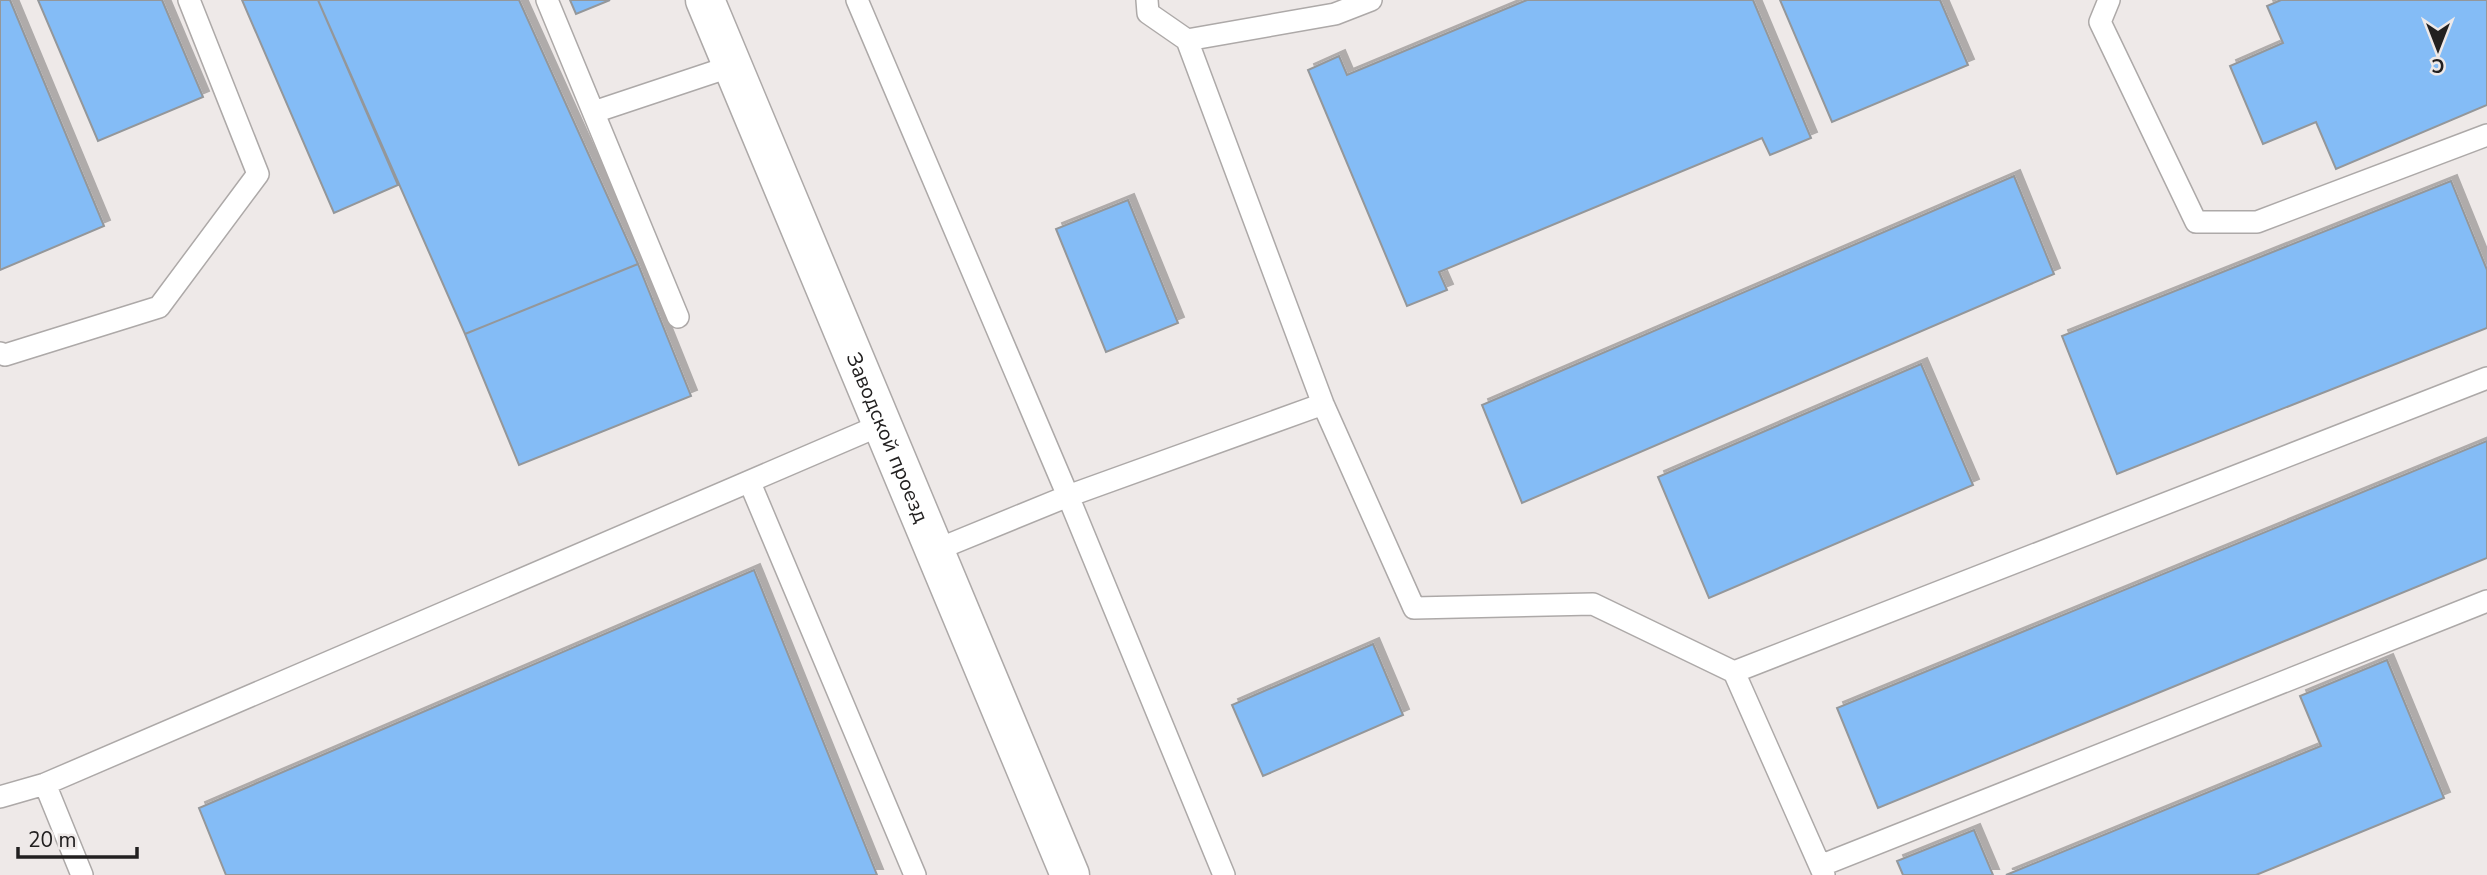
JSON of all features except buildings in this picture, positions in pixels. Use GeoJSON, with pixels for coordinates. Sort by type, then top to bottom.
{"type":"FeatureCollection","features":[{"type":"Feature","properties":{"kind":"street","name":"Заводской проезд"},"geometry":{"type":"LineString","coordinates":[[705,0],[1070,875]]}},
{"type":"Feature","properties":{"kind":"lane"},"geometry":{"type":"LineString","coordinates":[[0,353],[5,355],[159,307],[258,174],[189,0]]}},
{"type":"Feature","properties":{"kind":"lane"},"geometry":{"type":"LineString","coordinates":[[547,0],[678,317]]}},
{"type":"Feature","properties":{"kind":"lane"},"geometry":{"type":"LineString","coordinates":[[857,0],[1068,496],[1224,875]]}},
{"type":"Feature","properties":{"kind":"lane"},"geometry":{"type":"LineString","coordinates":[[1147,0],[1148,13],[1187,40],[1323,404],[1414,608],[1593,604],[1734,672],[1822,871],[2487,601]]}},
{"type":"Feature","properties":{"kind":"lane"},"geometry":{"type":"LineString","coordinates":[[1187,40],[1335,14],[1371,0]]}},
{"type":"Feature","properties":{"kind":"lane"},"geometry":{"type":"LineString","coordinates":[[2109,0],[2100,22],[2196,222],[2257,222],[2487,135]]}},
{"type":"Feature","properties":{"kind":"lane"},"geometry":{"type":"LineString","coordinates":[[594,112],[733,66]]}},
{"type":"Feature","properties":{"kind":"lane"},"geometry":{"type":"LineString","coordinates":[[1734,672],[2487,379]]}},
{"type":"Feature","properties":{"kind":"lane"},"geometry":{"type":"LineString","coordinates":[[936,550],[1068,496],[1323,404]]}},
{"type":"Feature","properties":{"kind":"lane"},"geometry":{"type":"LineString","coordinates":[[0,797],[46,784],[883,424]]}},
{"type":"Feature","properties":{"kind":"lane"},"geometry":{"type":"LineString","coordinates":[[750,483],[915,875]]}},
{"type":"Feature","properties":{"kind":"lane"},"geometry":{"type":"LineString","coordinates":[[46,784],[82,875]]}}]}
